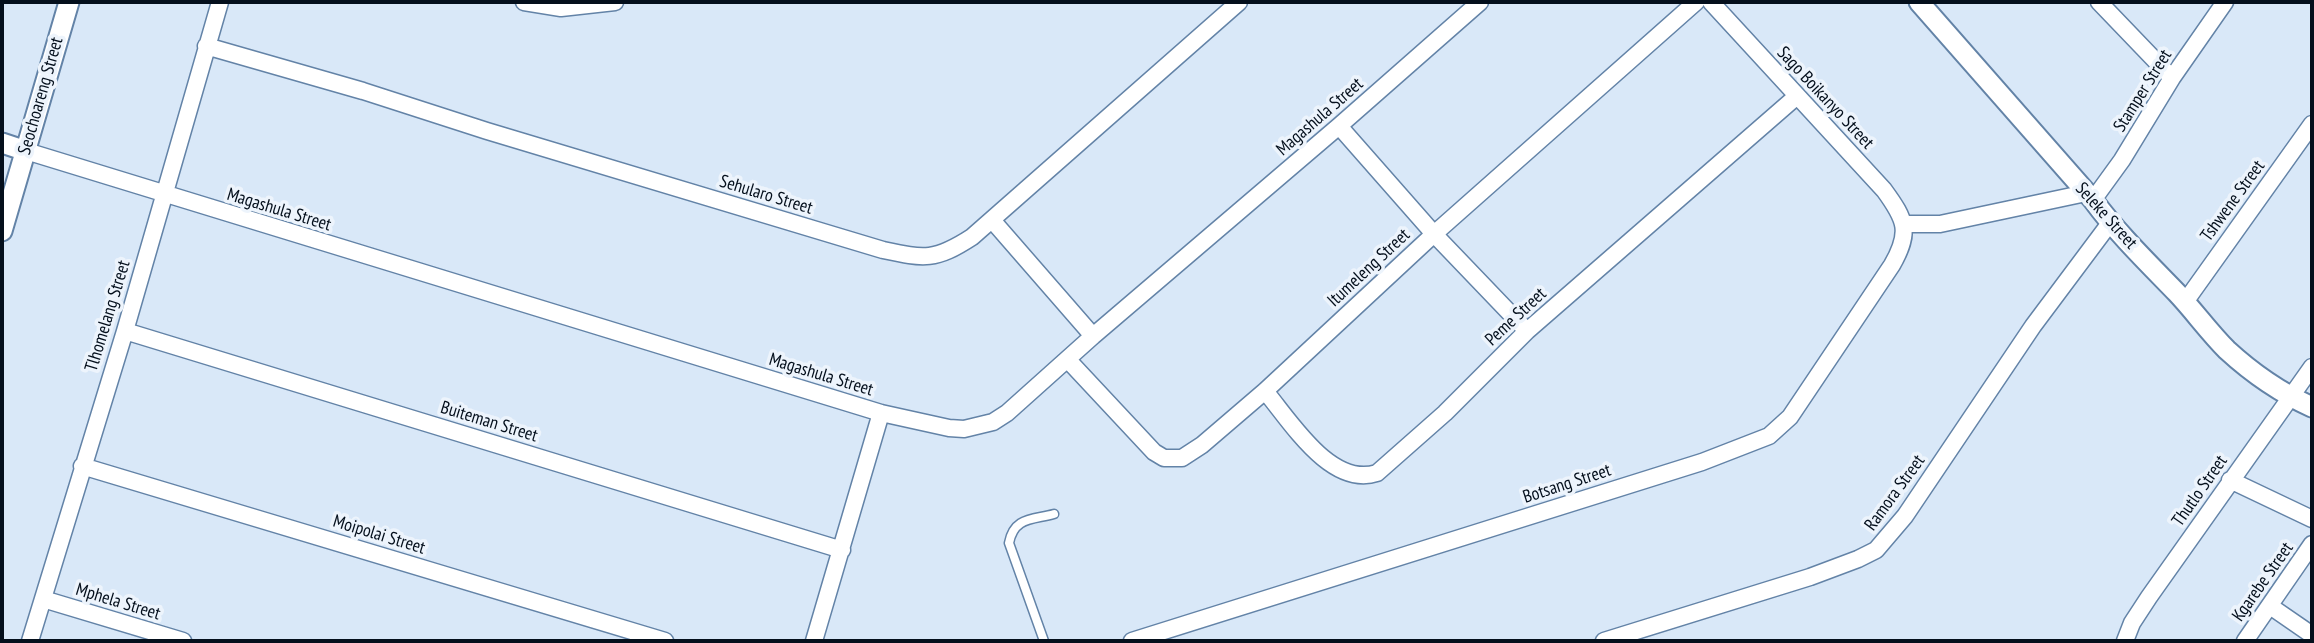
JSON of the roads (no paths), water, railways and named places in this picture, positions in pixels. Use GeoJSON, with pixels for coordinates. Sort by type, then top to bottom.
{"type":"FeatureCollection","features":[{"type":"Feature","properties":{"kind":"street","name":"Seochoareng Street"},"geometry":{"type":"LineString","coordinates":[[2,231],[69,2]]}},
{"type":"Feature","properties":{"kind":"street","name":"Tlhomelang Street"},"geometry":{"type":"LineString","coordinates":[[30,641],[125,331],[220,2]]}},
{"type":"Feature","properties":{"kind":"street"},"geometry":{"type":"LineString","coordinates":[[524,2],[561,8],[615,2]]}},
{"type":"Feature","properties":{"kind":"street","name":"Sehularo Street"},"geometry":{"type":"LineString","coordinates":[[206,46],[363,91],[883,250],[915,257],[942,255],[972,237],[1239,2]]}},
{"type":"Feature","properties":{"kind":"street","name":"Magashula Street"},"geometry":{"type":"LineString","coordinates":[[26,151],[881,413],[949,428],[979,427],[1007,413],[1480,2]]}},
{"type":"Feature","properties":{"kind":"street","name":"Itumeleng Street"},"geometry":{"type":"LineString","coordinates":[[1068,360],[1143,441],[1164,458],[1182,458],[1190,454],[1265,391],[1434,234],[1696,2]]}},
{"type":"Feature","properties":{"kind":"street","name":"Sago Boikanyo Street"},"geometry":{"type":"LineString","coordinates":[[1711,2],[1884,190],[1905,224]]}},
{"type":"Feature","properties":{"kind":"street","name":"Seleke Street"},"geometry":{"type":"LineString","coordinates":[[1919,2],[2110,223],[2226,349],[2255,373],[2312,407]]}},
{"type":"Feature","properties":{"kind":"street"},"geometry":{"type":"LineString","coordinates":[[2099,2],[2172,78]]}},
{"type":"Feature","properties":{"kind":"street","name":"Stamper Street"},"geometry":{"type":"LineString","coordinates":[[2090,197],[2122,160],[2172,78],[2225,2]]}},
{"type":"Feature","properties":{"kind":"street","name":"Peme Street"},"geometry":{"type":"LineString","coordinates":[[1265,391],[1330,464],[1345,472],[1368,476],[1377,473],[1419,438],[1527,331],[1797,96]]}},
{"type":"Feature","properties":{"kind":"street","name":"Tshwene Street"},"geometry":{"type":"LineString","coordinates":[[2185,302],[2312,124]]}},
{"type":"Feature","properties":{"kind":"street"},"geometry":{"type":"LineString","coordinates":[[1339,126],[1434,234],[1527,331]]}},
{"type":"Feature","properties":{"kind":"street"},"geometry":{"type":"LineString","coordinates":[[2,144],[26,151]]}},
{"type":"Feature","properties":{"kind":"street"},"geometry":{"type":"LineString","coordinates":[[1905,224],[1940,224],[2090,197]]}},
{"type":"Feature","properties":{"kind":"street"},"geometry":{"type":"LineString","coordinates":[[992,220],[1093,336]]}},
{"type":"Feature","properties":{"kind":"street","name":"Ramora Street"},"geometry":{"type":"LineString","coordinates":[[1604,641],[1810,577],[1875,550],[1905,516],[2033,326],[2110,223]]}},
{"type":"Feature","properties":{"kind":"street","name":"Botsang Street"},"geometry":{"type":"LineString","coordinates":[[1132,641],[1689,466],[1769,436],[1799,404],[1892,265],[1901,249],[1905,224]]}},
{"type":"Feature","properties":{"kind":"street","name":"Buiteman Street"},"geometry":{"type":"LineString","coordinates":[[125,331],[842,550]]}},
{"type":"Feature","properties":{"kind":"street","name":"Thutlo Street"},"geometry":{"type":"LineString","coordinates":[[2125,641],[2143,606],[2312,366]]}},
{"type":"Feature","properties":{"kind":"street"},"geometry":{"type":"LineString","coordinates":[[814,641],[881,413]]}},
{"type":"Feature","properties":{"kind":"street","name":"Moipolai Street"},"geometry":{"type":"LineString","coordinates":[[82,467],[665,641]]}},
{"type":"Feature","properties":{"kind":"street"},"geometry":{"type":"LineString","coordinates":[[2230,480],[2312,519]]}},
{"type":"Feature","properties":{"kind":"street","name":"Kgarebe Street"},"geometry":{"type":"LineString","coordinates":[[2245,641],[2312,544]]}},
{"type":"Feature","properties":{"kind":"street","name":"Mphela Street"},"geometry":{"type":"LineString","coordinates":[[43,599],[183,641]]}},
{"type":"Feature","properties":{"kind":"street"},"geometry":{"type":"LineString","coordinates":[[2270,606],[2312,635]]}},
{"type":"Feature","properties":{"kind":"lane"},"geometry":{"type":"LineString","coordinates":[[1044,641],[1009,543],[1011,531],[1018,523],[1054,514]]}}]}
